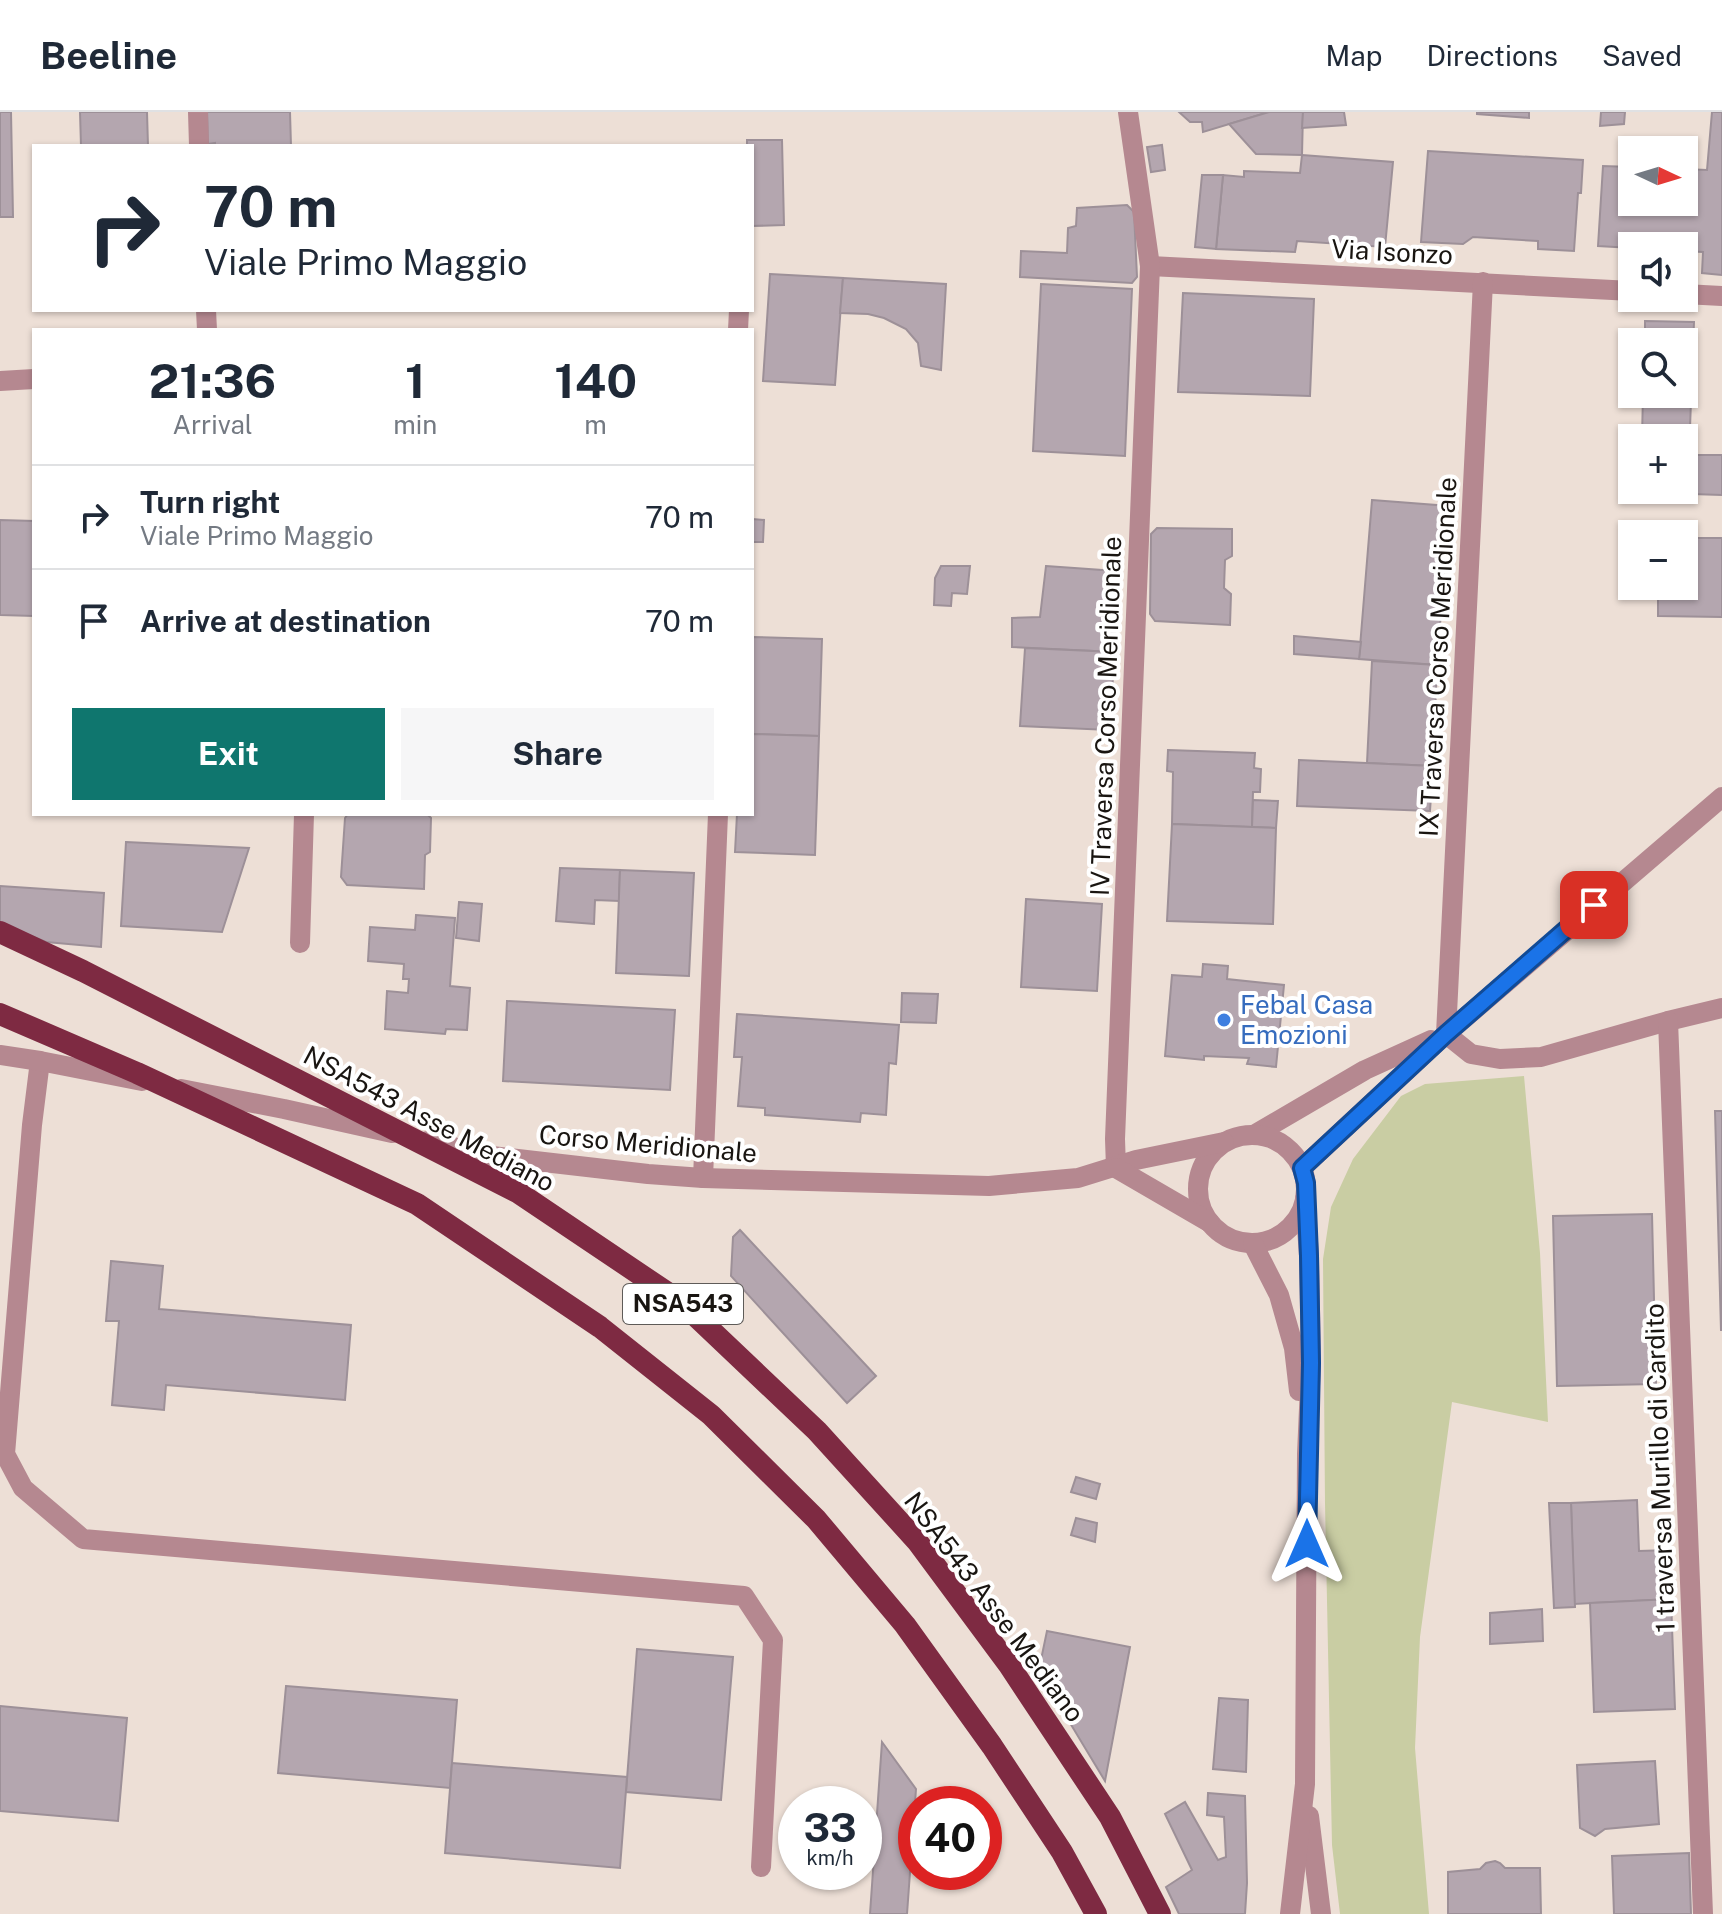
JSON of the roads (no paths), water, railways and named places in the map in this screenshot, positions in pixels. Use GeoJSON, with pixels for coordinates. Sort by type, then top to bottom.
{"type":"FeatureCollection","features":[{"type":"Feature","properties":{"kind":"highway","name":"NSA543 Asse Mediano"},"geometry":{"type":"LineString","coordinates":[[0,932],[83,971],[519,1193],[681,1302],[817,1431],[917,1541],[1009,1665],[1110,1817],[1160,1914]]}},
{"type":"Feature","properties":{"kind":"highway","name":"NSA543"},"geometry":{"type":"LineString","coordinates":[[0,1014],[137,1073],[417,1204],[600,1327],[711,1415],[816,1519],[905,1625],[992,1746],[1062,1852],[1096,1914]]}},
{"type":"Feature","properties":{"kind":"street"},"geometry":{"type":"LineString","coordinates":[[198,112],[199,144]]}},
{"type":"Feature","properties":{"kind":"street","name":"IV Traversa Corso Meridionale"},"geometry":{"type":"LineString","coordinates":[[1116,1168],[1150,266],[1128,112]]}},
{"type":"Feature","properties":{"kind":"street","name":"Via Isonzo"},"geometry":{"type":"LineString","coordinates":[[1150,266],[1618,290]]}},
{"type":"Feature","properties":{"kind":"street","name":"IX Traversa Corso Meridionale"},"geometry":{"type":"LineString","coordinates":[[1446,1034],[1483,282]]}},
{"type":"Feature","properties":{"kind":"street"},"geometry":{"type":"LineString","coordinates":[[1698,295],[1722,296]]}},
{"type":"Feature","properties":{"kind":"street"},"geometry":{"type":"LineString","coordinates":[[0,381],[32,379]]}},
{"type":"Feature","properties":{"kind":"street"},"geometry":{"type":"LineString","coordinates":[[1302,1168],[1446,1034],[1722,797]]}},
{"type":"Feature","properties":{"kind":"street"},"geometry":{"type":"LineString","coordinates":[[300,943],[304,816]]}},
{"type":"Feature","properties":{"kind":"street"},"geometry":{"type":"LineString","coordinates":[[703,1178],[718,816]]}},
{"type":"Feature","properties":{"kind":"street"},"geometry":{"type":"LineString","coordinates":[[1446,1034],[1471,1054],[1500,1059],[1541,1057],[1722,1008]]}},
{"type":"Feature","properties":{"kind":"street","name":"1 traversa Murillo di Cardito"},"geometry":{"type":"LineString","coordinates":[[1668,1021],[1703,1914]]}},
{"type":"Feature","properties":{"kind":"street"},"geometry":{"type":"LineString","coordinates":[[1254,1135],[1365,1070],[1446,1034]]}},
{"type":"Feature","properties":{"kind":"street","name":"Corso Meridionale"},"geometry":{"type":"LineString","coordinates":[[0,1055],[284,1109],[492,1156],[703,1178],[989,1186],[1078,1178],[1136,1160],[1224,1142]]}},
{"type":"Feature","properties":{"kind":"street"},"geometry":{"type":"LineString","coordinates":[[40,1061],[5,1454],[23,1488],[83,1539],[744,1596],[773,1640],[761,1867]]}},
{"type":"Feature","properties":{"kind":"street"},"geometry":{"type":"LineString","coordinates":[[1290,1914],[1305,1784],[1307,1454],[1311,1363],[1306,1183],[1302,1168],[1283,1144],[1269,1137],[1254,1135],[1224,1142],[1210,1154],[1201,1171],[1198,1189],[1201,1207],[1221,1234],[1234,1241],[1253,1244],[1271,1240],[1287,1231],[1299,1216],[1305,1199]]}},
{"type":"Feature","properties":{"kind":"street"},"geometry":{"type":"LineString","coordinates":[[1116,1168],[1211,1223]]}},
{"type":"Feature","properties":{"kind":"street"},"geometry":{"type":"LineString","coordinates":[[1253,1244],[1279,1295],[1294,1348],[1307,1454]]}},
{"type":"Feature","properties":{"kind":"street"},"geometry":{"type":"LineString","coordinates":[[0,1487],[23,1488]]}},
{"type":"Feature","properties":{"kind":"street"},"geometry":{"type":"LineString","coordinates":[[1305,1784],[1321,1914]]}},
{"type":"Feature","properties":{"kind":"place","name":"Febal Casa Emozioni"},"geometry":{"type":"Point","coordinates":[1224,1020]}}]}
